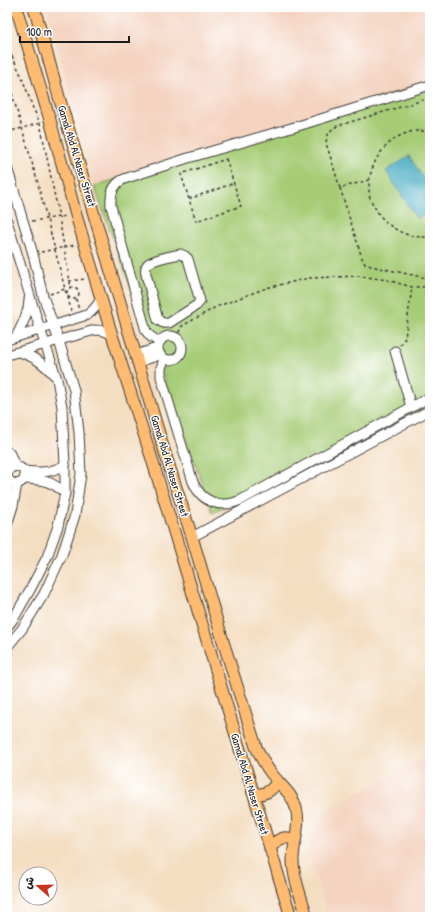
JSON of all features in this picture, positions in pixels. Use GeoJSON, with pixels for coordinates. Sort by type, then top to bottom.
{"type":"FeatureCollection","features":[{"type":"Feature","properties":{"kind":"main road"},"geometry":{"type":"LineString","coordinates":[[17,8],[20,12],[25,13],[30,12],[33,7]]}},
{"type":"Feature","properties":{"kind":"main road","name":"Gamal Abd Al Naser Street"},"geometry":{"type":"LineString","coordinates":[[33,7],[164,450],[256,747],[264,763],[291,796],[296,808],[298,821],[293,855],[294,868],[307,917]]}},
{"type":"Feature","properties":{"kind":"main road","name":"Gamal Abd Al Naser Street"},"geometry":{"type":"LineString","coordinates":[[17,8],[29,47],[45,122],[76,215],[112,335],[151,456],[291,917]]}},
{"type":"Feature","properties":{"kind":"main road"},"geometry":{"type":"LineString","coordinates":[[29,47],[30,42],[34,39],[39,38],[43,41]]}},
{"type":"Feature","properties":{"kind":"main road"},"geometry":{"type":"LineString","coordinates":[[151,456],[155,457],[160,455],[164,450]]}},
{"type":"Feature","properties":{"kind":"main road"},"geometry":{"type":"LineString","coordinates":[[253,793],[261,794],[268,792],[274,787],[277,780]]}},
{"type":"Feature","properties":{"kind":"main road"},"geometry":{"type":"LineString","coordinates":[[270,849],[274,843],[281,839],[288,838],[295,840]]}},
{"type":"Feature","properties":{"kind":"street"},"geometry":{"type":"LineString","coordinates":[[166,323],[197,305],[200,301],[188,259],[180,254],[153,261],[146,268],[146,274],[158,320],[166,323],[172,337],[181,344],[181,352],[176,358],[168,360],[146,330],[110,201],[112,192],[118,183],[124,179],[185,159],[430,85]]}},
{"type":"Feature","properties":{"kind":"street"},"geometry":{"type":"LineString","coordinates":[[7,167],[43,296],[74,390],[79,432],[81,474],[75,515],[62,555],[44,594],[22,629],[7,647]]}},
{"type":"Feature","properties":{"kind":"street"},"geometry":{"type":"LineString","coordinates":[[7,221],[57,379],[62,407],[65,465],[65,493],[58,526],[47,557],[32,588],[7,627]]}},
{"type":"Feature","properties":{"kind":"street"},"geometry":{"type":"LineString","coordinates":[[11,338],[27,316],[30,295]]}},
{"type":"Feature","properties":{"kind":"street"},"geometry":{"type":"LineString","coordinates":[[11,338],[53,326],[87,314],[93,310],[101,298]]}},
{"type":"Feature","properties":{"kind":"street"},"geometry":{"type":"LineString","coordinates":[[7,355],[95,330],[102,330],[112,335]]}},
{"type":"Feature","properties":{"kind":"street"},"geometry":{"type":"LineString","coordinates":[[172,337],[165,337],[160,351],[161,377],[193,482],[204,498],[216,503],[229,504],[241,500],[430,397]]}},
{"type":"Feature","properties":{"kind":"street"},"geometry":{"type":"LineString","coordinates":[[137,358],[160,351]]}},
{"type":"Feature","properties":{"kind":"street"},"geometry":{"type":"LineString","coordinates":[[394,351],[412,407]]}},
{"type":"Feature","properties":{"kind":"street"},"geometry":{"type":"LineString","coordinates":[[19,352],[40,361],[57,379]]}},
{"type":"Feature","properties":{"kind":"street"},"geometry":{"type":"LineString","coordinates":[[192,537],[430,410]]}},
{"type":"Feature","properties":{"kind":"street"},"geometry":{"type":"LineString","coordinates":[[7,451],[10,454],[15,466]]}},
{"type":"Feature","properties":{"kind":"street"},"geometry":{"type":"LineString","coordinates":[[7,525],[22,478],[22,468],[15,466],[9,469],[7,476],[10,482],[22,478],[38,473],[56,470],[65,465]]}},
{"type":"Feature","properties":{"kind":"street"},"geometry":{"type":"LineString","coordinates":[[22,478],[48,481],[65,493]]}},
{"type":"Feature","properties":{"kind":"path"},"geometry":{"type":"LineString","coordinates":[[7,45],[21,75],[33,108],[45,122],[71,288]]}},
{"type":"Feature","properties":{"kind":"path"},"geometry":{"type":"LineString","coordinates":[[7,76],[66,293],[76,318]]}},
{"type":"Feature","properties":{"kind":"path"},"geometry":{"type":"LineString","coordinates":[[430,98],[337,126],[330,130],[326,143],[365,264],[430,278]]}},
{"type":"Feature","properties":{"kind":"path"},"geometry":{"type":"LineString","coordinates":[[7,132],[45,122]]}},
{"type":"Feature","properties":{"kind":"path"},"geometry":{"type":"LineString","coordinates":[[430,132],[414,132],[393,140],[381,151],[373,164],[369,180],[370,199],[378,214],[393,228],[409,235],[430,237]]}},
{"type":"Feature","properties":{"kind":"path"},"geometry":{"type":"LineString","coordinates":[[226,159],[234,183],[241,206],[196,221],[181,174],[226,159]]}},
{"type":"Feature","properties":{"kind":"path"},"geometry":{"type":"LineString","coordinates":[[340,188],[369,180]]}},
{"type":"Feature","properties":{"kind":"path"},"geometry":{"type":"LineString","coordinates":[[189,199],[234,183]]}},
{"type":"Feature","properties":{"kind":"path"},"geometry":{"type":"LineString","coordinates":[[23,223],[76,215]]}},
{"type":"Feature","properties":{"kind":"path"},"geometry":{"type":"LineString","coordinates":[[32,254],[84,243]]}},
{"type":"Feature","properties":{"kind":"path"},"geometry":{"type":"LineString","coordinates":[[172,337],[182,326],[216,307],[266,288],[309,278],[360,276],[387,280],[412,287],[430,287]]}},
{"type":"Feature","properties":{"kind":"path"},"geometry":{"type":"LineString","coordinates":[[69,282],[95,278]]}},
{"type":"Feature","properties":{"kind":"path"},"geometry":{"type":"LineString","coordinates":[[66,293],[68,289],[73,287],[77,289],[79,294],[76,299],[76,318]]}},
{"type":"Feature","properties":{"kind":"path"},"geometry":{"type":"LineString","coordinates":[[394,351],[405,338],[412,287]]}},
{"type":"Feature","properties":{"kind":"path"},"geometry":{"type":"LineString","coordinates":[[43,296],[65,289]]}},
{"type":"Feature","properties":{"kind":"path"},"geometry":{"type":"LineString","coordinates":[[68,297],[76,299]]}},
{"type":"Feature","properties":{"kind":"shaded area"},"geometry":{"type":"Polygon","coordinates":[[[47,7],[430,7],[430,82],[94,186],[47,7]]]}},
{"type":"Feature","properties":{"kind":"shaded area"},"geometry":{"type":"Polygon","coordinates":[[[430,753],[430,917],[328,917],[308,851],[314,831],[321,817],[333,807],[430,753]]]}},
{"type":"Feature","properties":{"kind":"green space"},"geometry":{"type":"Polygon","coordinates":[[[430,82],[430,404],[411,415],[213,513],[94,186],[430,82]]]}},
{"type":"Feature","properties":{"kind":"water"},"geometry":{"type":"Polygon","coordinates":[[[409,156],[430,188],[430,210],[417,219],[386,171],[409,156]]]}}]}
